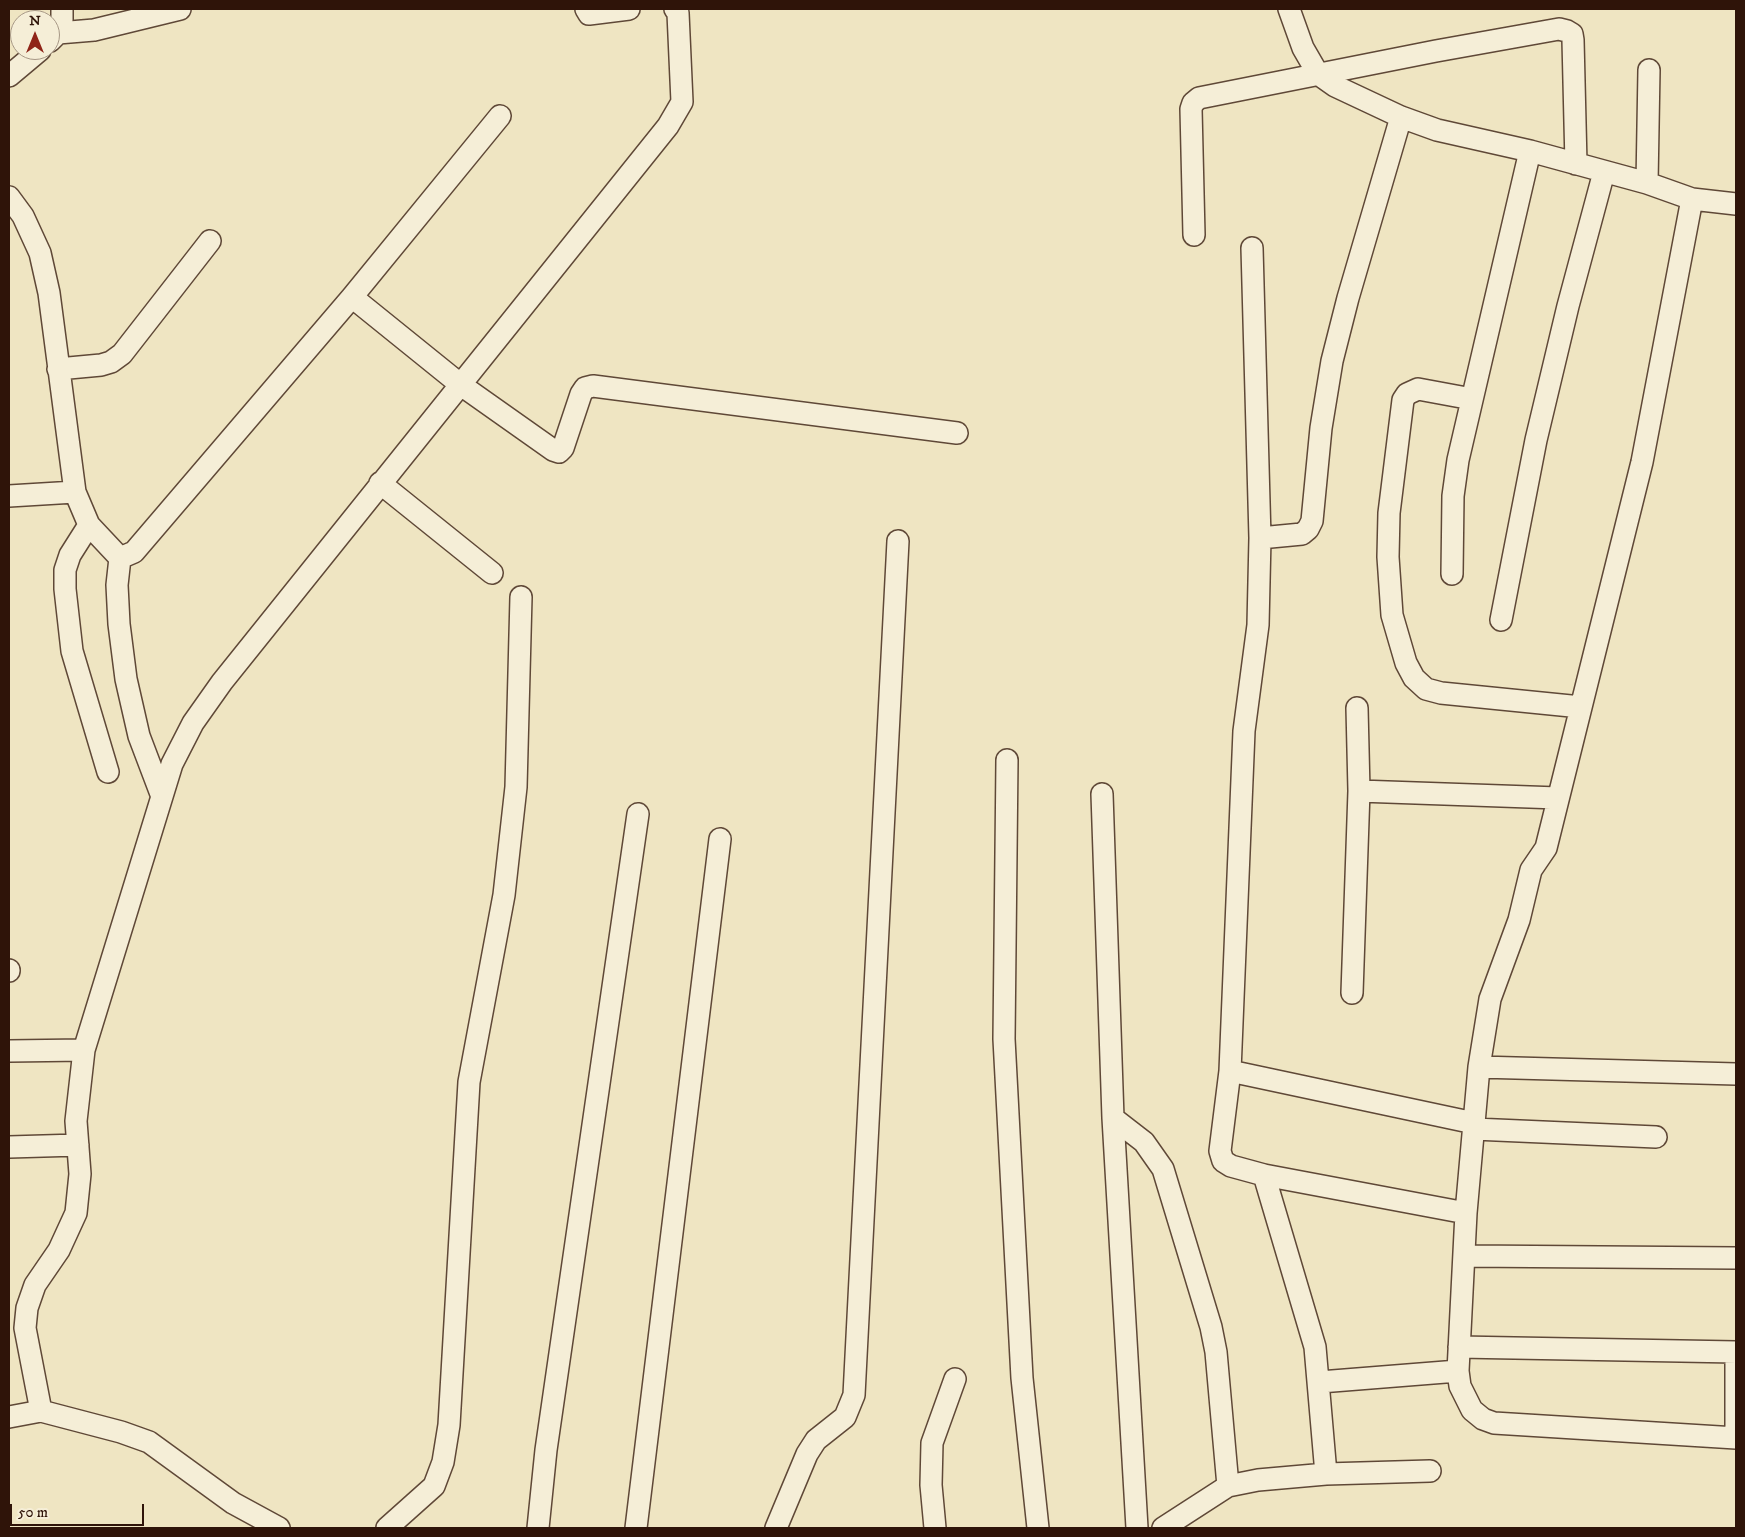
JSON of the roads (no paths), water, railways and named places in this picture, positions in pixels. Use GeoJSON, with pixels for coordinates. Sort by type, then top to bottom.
{"type":"FeatureCollection","features":[{"type":"Feature","properties":{"kind":"street"},"geometry":{"type":"LineString","coordinates":[[60,24],[62,9]]}},
{"type":"Feature","properties":{"kind":"street"},"geometry":{"type":"LineString","coordinates":[[60,36],[94,30],[180,9]]}},
{"type":"Feature","properties":{"kind":"street"},"geometry":{"type":"LineString","coordinates":[[586,9],[589,14],[629,9]]}},
{"type":"Feature","properties":{"kind":"street"},"geometry":{"type":"LineString","coordinates":[[41,1411],[25,1328],[27,1308],[36,1285],[59,1250],[76,1213],[80,1174],[76,1121],[84,1050],[161,794],[172,764],[193,723],[222,682],[673,118],[682,102],[678,12],[675,9]]}},
{"type":"Feature","properties":{"kind":"street"},"geometry":{"type":"LineString","coordinates":[[1289,9],[1302,48],[1318,74],[1335,86],[1401,117],[1436,130],[1576,164],[1646,183],[1692,199],[1736,204]]}},
{"type":"Feature","properties":{"kind":"street"},"geometry":{"type":"LineString","coordinates":[[1194,235],[1191,109],[1193,103],[1199,98],[1559,29],[1567,30],[1572,34],[1573,40],[1576,164]]}},
{"type":"Feature","properties":{"kind":"street"},"geometry":{"type":"LineString","coordinates":[[9,76],[28,60]]}},
{"type":"Feature","properties":{"kind":"street"},"geometry":{"type":"LineString","coordinates":[[1646,183],[1649,70]]}},
{"type":"Feature","properties":{"kind":"street"},"geometry":{"type":"LineString","coordinates":[[120,558],[134,552],[352,297],[500,116]]}},
{"type":"Feature","properties":{"kind":"street"},"geometry":{"type":"LineString","coordinates":[[1260,538],[1302,534],[1308,529],[1312,521],[1321,428],[1332,361],[1348,298],[1401,117]]}},
{"type":"Feature","properties":{"kind":"street"},"geometry":{"type":"LineString","coordinates":[[1452,574],[1453,496],[1472,399],[1530,152]]}},
{"type":"Feature","properties":{"kind":"street"},"geometry":{"type":"LineString","coordinates":[[1501,620],[1536,440],[1570,297],[1604,172]]}},
{"type":"Feature","properties":{"kind":"street"},"geometry":{"type":"LineString","coordinates":[[9,197],[23,216],[40,253],[49,293],[75,492],[89,525],[120,558],[117,585],[119,624],[126,679],[139,736],[161,794]]}},
{"type":"Feature","properties":{"kind":"street"},"geometry":{"type":"LineString","coordinates":[[1459,1347],[1736,1352],[1736,1437],[1494,1423],[1482,1419],[1472,1410],[1460,1386],[1458,1371],[1459,1347],[1464,1256],[1466,1212],[1479,1067],[1490,999],[1519,920],[1531,870],[1546,848],[1642,462],[1692,199]]}},
{"type":"Feature","properties":{"kind":"street"},"geometry":{"type":"LineString","coordinates":[[58,369],[100,365],[111,362],[122,354],[210,241]]}},
{"type":"Feature","properties":{"kind":"street"},"geometry":{"type":"LineString","coordinates":[[1252,248],[1260,538],[1258,625],[1244,730],[1230,1072],[1220,1151],[1223,1161],[1231,1166],[1264,1175],[1466,1212]]}},
{"type":"Feature","properties":{"kind":"street"},"geometry":{"type":"LineString","coordinates":[[352,297],[460,385],[553,450],[559,452],[563,448],[581,394],[585,388],[593,386],[957,433]]}},
{"type":"Feature","properties":{"kind":"street"},"geometry":{"type":"LineString","coordinates":[[1472,399],[1418,389],[1407,394],[1403,400],[1389,513],[1388,557],[1392,615],[1406,663],[1414,678],[1426,688],[1441,693],[1581,707]]}},
{"type":"Feature","properties":{"kind":"street"},"geometry":{"type":"LineString","coordinates":[[380,483],[492,573]]}},
{"type":"Feature","properties":{"kind":"street"},"geometry":{"type":"LineString","coordinates":[[9,496],[75,492]]}},
{"type":"Feature","properties":{"kind":"street"},"geometry":{"type":"LineString","coordinates":[[89,525],[70,556],[65,570],[65,590],[72,651],[108,772]]}},
{"type":"Feature","properties":{"kind":"street"},"geometry":{"type":"LineString","coordinates":[[776,1528],[807,1454],[816,1440],[845,1417],[854,1395],[898,541]]}},
{"type":"Feature","properties":{"kind":"street"},"geometry":{"type":"LineString","coordinates":[[387,1528],[434,1486],[444,1462],[469,1082],[504,895],[516,787],[521,596]]}},
{"type":"Feature","properties":{"kind":"street"},"geometry":{"type":"LineString","coordinates":[[1352,993],[1359,791],[1357,708]]}},
{"type":"Feature","properties":{"kind":"street"},"geometry":{"type":"LineString","coordinates":[[1006,760],[1004,1039],[1022,1378],[1038,1528]]}},
{"type":"Feature","properties":{"kind":"street"},"geometry":{"type":"LineString","coordinates":[[1359,791],[1558,798]]}},
{"type":"Feature","properties":{"kind":"street"},"geometry":{"type":"LineString","coordinates":[[1102,794],[1113,1118],[1137,1528]]}},
{"type":"Feature","properties":{"kind":"street"},"geometry":{"type":"LineString","coordinates":[[538,1528],[548,1440],[638,814]]}},
{"type":"Feature","properties":{"kind":"street"},"geometry":{"type":"LineString","coordinates":[[636,1528],[720,839]]}},
{"type":"Feature","properties":{"kind":"street"},"geometry":{"type":"LineString","coordinates":[[9,1051],[84,1050]]}},
{"type":"Feature","properties":{"kind":"street"},"geometry":{"type":"LineString","coordinates":[[1479,1067],[1736,1074]]}},
{"type":"Feature","properties":{"kind":"street"},"geometry":{"type":"LineString","coordinates":[[1230,1072],[1474,1126],[1656,1136]]}},
{"type":"Feature","properties":{"kind":"street"},"geometry":{"type":"LineString","coordinates":[[1113,1118],[1144,1142],[1163,1169],[1211,1327],[1216,1352],[1228,1486]]}},
{"type":"Feature","properties":{"kind":"street"},"geometry":{"type":"LineString","coordinates":[[9,1147],[78,1145]]}},
{"type":"Feature","properties":{"kind":"street"},"geometry":{"type":"LineString","coordinates":[[1264,1175],[1315,1346],[1320,1382],[1326,1474]]}},
{"type":"Feature","properties":{"kind":"street"},"geometry":{"type":"LineString","coordinates":[[1464,1256],[1736,1258]]}},
{"type":"Feature","properties":{"kind":"street"},"geometry":{"type":"LineString","coordinates":[[1320,1382],[1458,1371]]}},
{"type":"Feature","properties":{"kind":"street"},"geometry":{"type":"LineString","coordinates":[[935,1528],[931,1485],[932,1444],[955,1379]]}},
{"type":"Feature","properties":{"kind":"street"},"geometry":{"type":"LineString","coordinates":[[9,1417],[41,1411],[104,1427],[149,1442],[232,1503],[279,1528]]}},
{"type":"Feature","properties":{"kind":"street"},"geometry":{"type":"LineString","coordinates":[[1163,1528],[1228,1486],[1258,1480],[1326,1474],[1430,1471]]}}]}
